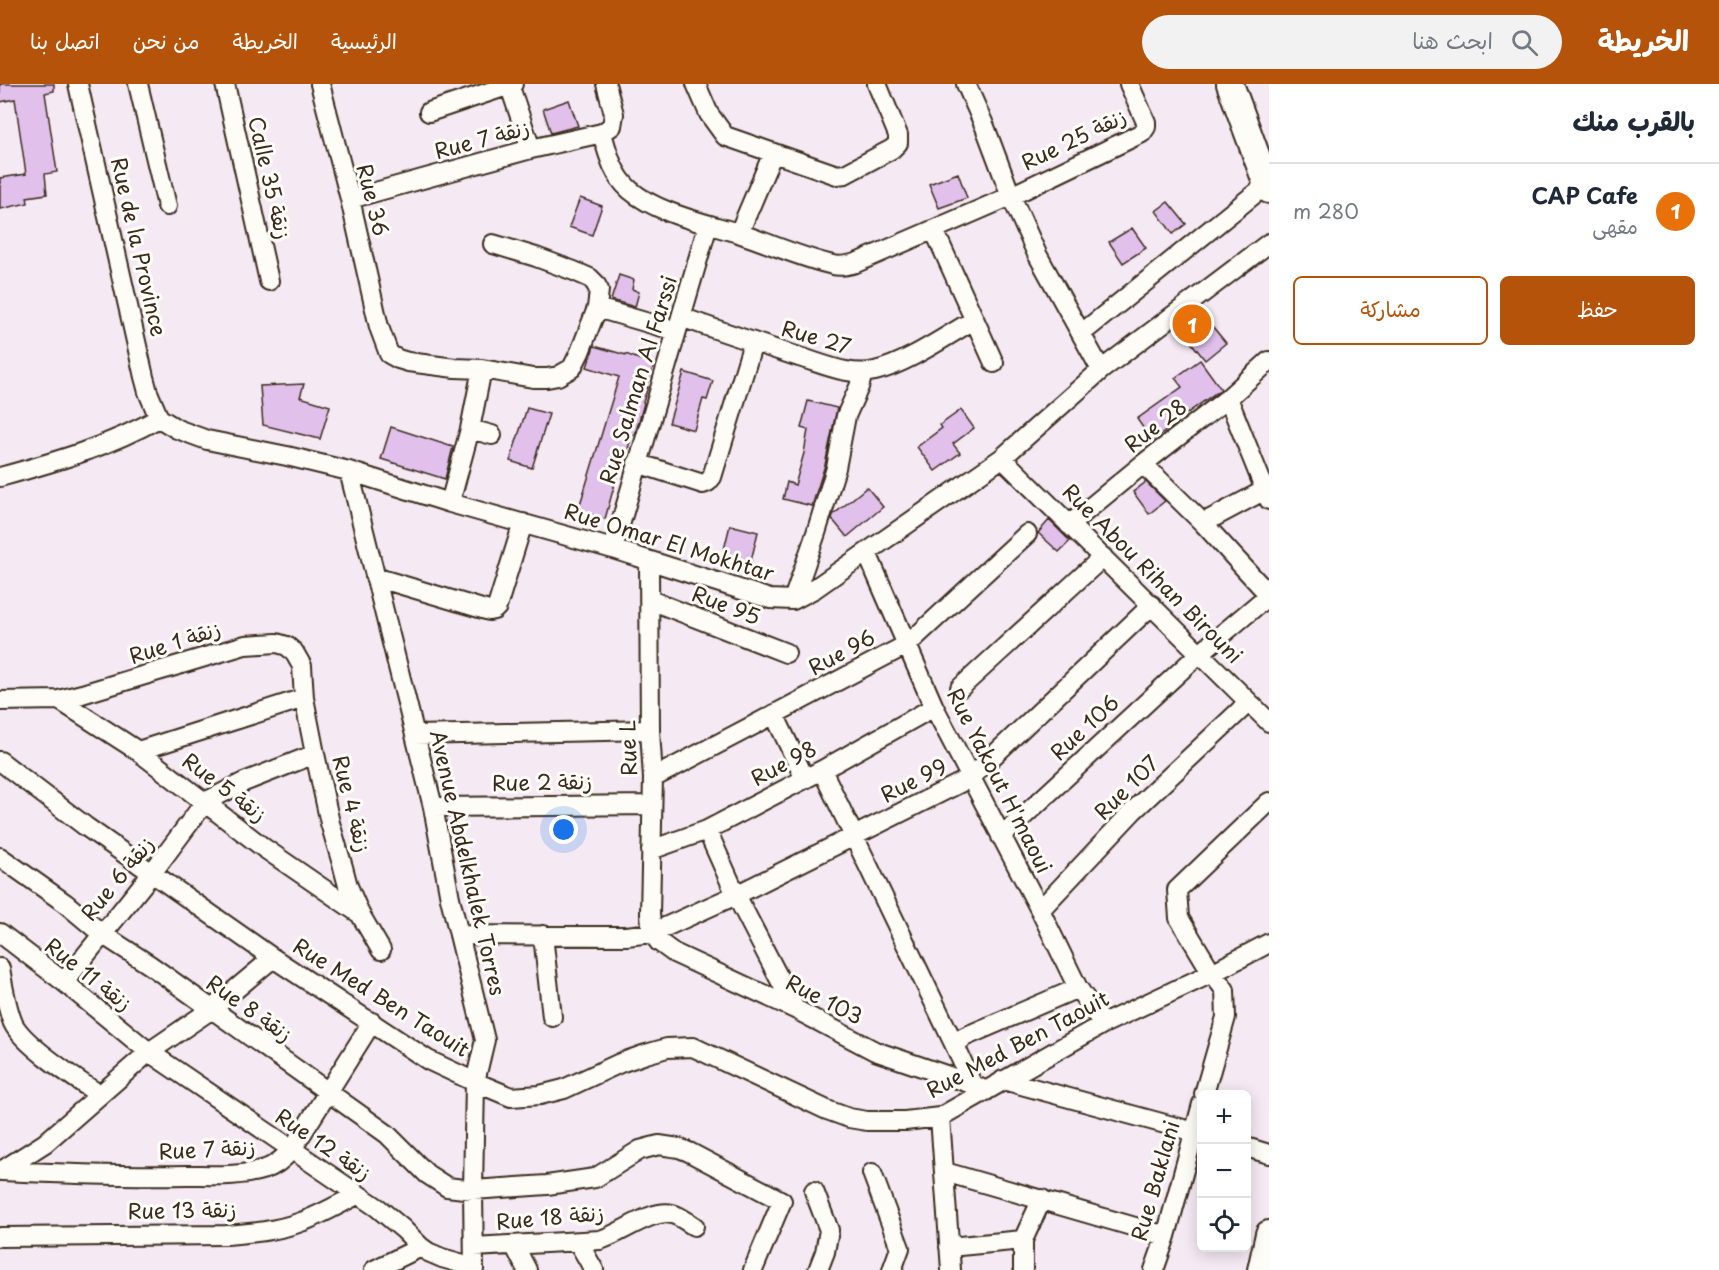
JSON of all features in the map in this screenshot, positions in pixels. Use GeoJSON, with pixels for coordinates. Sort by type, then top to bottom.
{"type":"FeatureCollection","features":[{"type":"Feature","properties":{"kind":"main road"},"geometry":{"type":"LineString","coordinates":[[1230,84],[1268,187]]}},
{"type":"Feature","properties":{"kind":"main road"},"geometry":{"type":"LineString","coordinates":[[1261,1270],[1269,1234]]}},
{"type":"Feature","properties":{"kind":"street","name":"Rue de la Province"},"geometry":{"type":"LineString","coordinates":[[78,84],[144,376],[159,418]]}},
{"type":"Feature","properties":{"kind":"street"},"geometry":{"type":"LineString","coordinates":[[138,84],[167,206]]}},
{"type":"Feature","properties":{"kind":"street","name":"Calle 35 زنقة"},"geometry":{"type":"LineString","coordinates":[[225,84],[269,281]]}},
{"type":"Feature","properties":{"kind":"street","name":"Rue 36"},"geometry":{"type":"LineString","coordinates":[[320,84],[350,199],[379,327],[389,354],[398,359],[449,368],[482,369]]}},
{"type":"Feature","properties":{"kind":"street"},"geometry":{"type":"LineString","coordinates":[[429,112],[511,84],[531,149]]}},
{"type":"Feature","properties":{"kind":"street"},"geometry":{"type":"LineString","coordinates":[[606,84],[614,114],[612,126],[602,133],[611,163],[628,188],[645,200],[708,225],[739,233],[826,263],[842,266],[856,263],[1011,196]]}},
{"type":"Feature","properties":{"kind":"street"},"geometry":{"type":"LineString","coordinates":[[696,84],[710,114],[725,136],[830,174],[840,175],[892,149],[898,143],[898,135],[877,84]]}},
{"type":"Feature","properties":{"kind":"street"},"geometry":{"type":"LineString","coordinates":[[966,84],[1037,254],[1101,370]]}},
{"type":"Feature","properties":{"kind":"street","name":"Rue 25 زنقة"},"geometry":{"type":"LineString","coordinates":[[1011,196],[1143,132],[1147,125],[1146,120],[1129,84]]}},
{"type":"Feature","properties":{"kind":"street","name":"Rue 7 زنقة"},"geometry":{"type":"LineString","coordinates":[[350,199],[531,149],[602,133]]}},
{"type":"Feature","properties":{"kind":"street"},"geometry":{"type":"LineString","coordinates":[[739,233],[773,153]]}},
{"type":"Feature","properties":{"kind":"street"},"geometry":{"type":"LineString","coordinates":[[1082,333],[1268,187]]}},
{"type":"Feature","properties":{"kind":"street","name":"Rue Salman Al Farssi"},"geometry":{"type":"LineString","coordinates":[[613,549],[708,225]]}},
{"type":"Feature","properties":{"kind":"street"},"geometry":{"type":"LineString","coordinates":[[934,230],[994,363]]}},
{"type":"Feature","properties":{"kind":"street","name":"Rue Omar El Mokhtar"},"geometry":{"type":"LineString","coordinates":[[159,418],[177,429],[207,440],[349,471],[450,503],[613,549],[770,599],[793,600],[814,589],[867,553],[1002,458],[1101,370],[1269,243]]}},
{"type":"Feature","properties":{"kind":"street"},"geometry":{"type":"LineString","coordinates":[[450,503],[470,429],[482,369],[532,378],[547,378],[566,372],[576,361],[597,308],[599,290],[590,278],[536,257],[493,244]]}},
{"type":"Feature","properties":{"kind":"street"},"geometry":{"type":"LineString","coordinates":[[597,308],[679,324]]}},
{"type":"Feature","properties":{"kind":"street","name":"Rue 27"},"geometry":{"type":"LineString","coordinates":[[679,324],[843,370],[863,373],[887,368],[901,362],[974,320]]}},
{"type":"Feature","properties":{"kind":"street","name":"Rue 27"},"geometry":{"type":"LineString","coordinates":[[637,463],[703,484],[708,482],[712,477],[753,343]]}},
{"type":"Feature","properties":{"kind":"street","name":"Rue 28"},"geometry":{"type":"LineString","coordinates":[[1070,525],[1143,464],[1228,398],[1269,361]]}},
{"type":"Feature","properties":{"kind":"street"},"geometry":{"type":"LineString","coordinates":[[793,600],[836,468],[846,416],[863,373]]}},
{"type":"Feature","properties":{"kind":"street"},"geometry":{"type":"LineString","coordinates":[[1143,464],[1203,523],[1267,495],[1228,398]]}},
{"type":"Feature","properties":{"kind":"street"},"geometry":{"type":"LineString","coordinates":[[0,477],[94,448],[159,418]]}},
{"type":"Feature","properties":{"kind":"street"},"geometry":{"type":"LineString","coordinates":[[470,429],[492,435]]}},
{"type":"Feature","properties":{"kind":"street","name":"Rue Abou Rihan Birouni"},"geometry":{"type":"LineString","coordinates":[[1002,458],[1269,722]]}},
{"type":"Feature","properties":{"kind":"street","name":"Avenue Abdelkhalek Torres"},"geometry":{"type":"LineString","coordinates":[[349,471],[433,807],[450,898],[485,1040],[475,1082],[474,1269]]}},
{"type":"Feature","properties":{"kind":"street","name":"Rue 106"},"geometry":{"type":"LineString","coordinates":[[1001,837],[1200,653],[1269,595],[1203,523]]}},
{"type":"Feature","properties":{"kind":"street"},"geometry":{"type":"LineString","coordinates":[[375,577],[489,611],[494,610],[498,607],[523,524]]}},
{"type":"Feature","properties":{"kind":"street","name":"Rue 96"},"geometry":{"type":"LineString","coordinates":[[653,778],[908,644],[1027,534]]}},
{"type":"Feature","properties":{"kind":"street","name":"Rue Yakout H'maoui"},"geometry":{"type":"LineString","coordinates":[[867,553],[934,707],[1078,988],[1103,1024]]}},
{"type":"Feature","properties":{"kind":"street"},"geometry":{"type":"LineString","coordinates":[[960,688],[1103,557]]}},
{"type":"Feature","properties":{"kind":"street","name":"Rue L"},"geometry":{"type":"LineString","coordinates":[[649,562],[650,730],[653,778],[650,914],[652,933]]}},
{"type":"Feature","properties":{"kind":"street","name":"Rue 95"},"geometry":{"type":"LineString","coordinates":[[650,600],[786,653]]}},
{"type":"Feature","properties":{"kind":"street","name":"Rue 99"},"geometry":{"type":"LineString","coordinates":[[459,935],[626,936],[652,933],[736,895],[970,778],[1152,605]]}},
{"type":"Feature","properties":{"kind":"street","name":"Rue 1 زنقة"},"geometry":{"type":"LineString","coordinates":[[0,701],[59,700],[104,689],[246,645],[277,643],[287,646],[300,661]]}},
{"type":"Feature","properties":{"kind":"street","name":"Rue 4 زنقة"},"geometry":{"type":"LineString","coordinates":[[300,661],[303,672],[304,698],[333,834],[348,886],[360,914],[381,950]]}},
{"type":"Feature","properties":{"kind":"street"},"geometry":{"type":"LineString","coordinates":[[138,751],[304,698]]}},
{"type":"Feature","properties":{"kind":"street","name":"Rue 5 زنقة"},"geometry":{"type":"LineString","coordinates":[[59,700],[138,751],[264,848],[360,914]]}},
{"type":"Feature","properties":{"kind":"street","name":"Rue 107"},"geometry":{"type":"LineString","coordinates":[[1040,910],[1133,811],[1249,702]]}},
{"type":"Feature","properties":{"kind":"street","name":"Rue 98"},"geometry":{"type":"LineString","coordinates":[[651,850],[707,830],[822,770],[934,707]]}},
{"type":"Feature","properties":{"kind":"street"},"geometry":{"type":"LineString","coordinates":[[774,714],[805,779]]}},
{"type":"Feature","properties":{"kind":"street"},"geometry":{"type":"LineString","coordinates":[[415,735],[650,730]]}},
{"type":"Feature","properties":{"kind":"street"},"geometry":{"type":"LineString","coordinates":[[205,802],[244,782],[315,753]]}},
{"type":"Feature","properties":{"kind":"street","name":"Rue Med Ben Taouit"},"geometry":{"type":"LineString","coordinates":[[0,761],[85,826],[273,958],[429,1060],[511,1097],[540,1095],[564,1089],[646,1054],[667,1048],[693,1047],[827,1110],[849,1118],[886,1122],[940,1117],[979,1087],[1003,1080],[1103,1024],[1212,973],[1269,943]]}},
{"type":"Feature","properties":{"kind":"street"},"geometry":{"type":"LineString","coordinates":[[822,770],[957,1050],[979,1087]]}},
{"type":"Feature","properties":{"kind":"street","name":"Rue 6 زنقة"},"geometry":{"type":"LineString","coordinates":[[64,982],[152,873],[205,802]]}},
{"type":"Feature","properties":{"kind":"street"},"geometry":{"type":"LineString","coordinates":[[1205,1090],[1226,1017],[1225,990],[1212,973],[1179,918],[1177,890],[1269,802]]}},
{"type":"Feature","properties":{"kind":"street","name":"Rue 2 زنقة"},"geometry":{"type":"LineString","coordinates":[[433,807],[652,805]]}},
{"type":"Feature","properties":{"kind":"street"},"geometry":{"type":"LineString","coordinates":[[707,830],[736,895],[795,1009]]}},
{"type":"Feature","properties":{"kind":"street","name":"Rue 8 زنقة"},"geometry":{"type":"LineString","coordinates":[[0,857],[65,903],[102,934],[387,1134],[427,1173],[447,1187],[473,1190],[547,1185],[595,1178],[640,1150],[659,1145],[689,1152],[782,1201],[753,1270]]}},
{"type":"Feature","properties":{"kind":"street","name":"Rue 11 زنقة"},"geometry":{"type":"LineString","coordinates":[[0,933],[64,982],[148,1052]]}},
{"type":"Feature","properties":{"kind":"street","name":"Rue 103"},"geometry":{"type":"LineString","coordinates":[[652,933],[659,942],[674,952],[795,1009],[875,1051],[979,1087]]}},
{"type":"Feature","properties":{"kind":"street"},"geometry":{"type":"LineString","coordinates":[[543,935],[552,1017]]}},
{"type":"Feature","properties":{"kind":"street"},"geometry":{"type":"LineString","coordinates":[[1,1171],[45,1143],[148,1052],[212,1009],[273,958]]}},
{"type":"Feature","properties":{"kind":"street"},"geometry":{"type":"LineString","coordinates":[[0,968],[9,1012],[19,1033],[73,1077],[100,1095]]}},
{"type":"Feature","properties":{"kind":"street"},"geometry":{"type":"LineString","coordinates":[[957,1050],[957,1043],[964,1037],[1078,988]]}},
{"type":"Feature","properties":{"kind":"street","name":"Rue 7 زنقة"},"geometry":{"type":"LineString","coordinates":[[1,1171],[126,1176],[237,1174],[266,1169],[279,1162],[291,1151],[372,1022]]}},
{"type":"Feature","properties":{"kind":"street","name":"Rue 12 زنقة"},"geometry":{"type":"LineString","coordinates":[[148,1052],[391,1219],[421,1248],[474,1269]]}},
{"type":"Feature","properties":{"kind":"street"},"geometry":{"type":"LineString","coordinates":[[1003,1080],[1197,1133]]}},
{"type":"Feature","properties":{"kind":"street"},"geometry":{"type":"LineString","coordinates":[[940,1117],[951,1270]]}},
{"type":"Feature","properties":{"kind":"street","name":"Rue Baklani"},"geometry":{"type":"LineString","coordinates":[[1154,1270],[1197,1133]]}},
{"type":"Feature","properties":{"kind":"street"},"geometry":{"type":"LineString","coordinates":[[1251,1149],[1269,1154]]}},
{"type":"Feature","properties":{"kind":"street"},"geometry":{"type":"LineString","coordinates":[[945,1172],[1166,1236]]}},
{"type":"Feature","properties":{"kind":"street"},"geometry":{"type":"LineString","coordinates":[[872,1173],[900,1248],[892,1270]]}},
{"type":"Feature","properties":{"kind":"street"},"geometry":{"type":"LineString","coordinates":[[814,1191],[829,1230],[825,1252],[818,1270]]}},
{"type":"Feature","properties":{"kind":"street","name":"Rue 13 زنقة"},"geometry":{"type":"LineString","coordinates":[[0,1237],[226,1235],[264,1231],[300,1223],[357,1195]]}},
{"type":"Feature","properties":{"kind":"street"},"geometry":{"type":"LineString","coordinates":[[1023,1270],[1023,1240],[1042,1199]]}},
{"type":"Feature","properties":{"kind":"street","name":"Rue 18 زنقة"},"geometry":{"type":"LineString","coordinates":[[474,1246],[600,1240],[612,1237],[650,1216],[663,1213],[674,1214],[694,1226]]}},
{"type":"Feature","properties":{"kind":"street"},"geometry":{"type":"LineString","coordinates":[[949,1248],[1023,1240]]}},
{"type":"Feature","properties":{"kind":"street"},"geometry":{"type":"LineString","coordinates":[[578,1242],[594,1270]]}},
{"type":"Feature","properties":{"kind":"street"},"geometry":{"type":"LineString","coordinates":[[514,1245],[527,1270]]}},
{"type":"Feature","properties":{"kind":"street"},"geometry":{"type":"LineString","coordinates":[[374,1270],[421,1248]]}},
{"type":"Feature","properties":{"kind":"building"},"geometry":{"type":"Polygon","coordinates":[[[0,84],[54,84],[54,91],[45,93],[57,172],[45,174],[47,194],[27,197],[28,203],[0,209],[0,178],[26,174],[15,99],[0,102],[0,84]]]}},
{"type":"Feature","properties":{"kind":"building"},"geometry":{"type":"Polygon","coordinates":[[[569,100],[578,126],[551,133],[543,109],[569,100]]]}},
{"type":"Feature","properties":{"kind":"building"},"geometry":{"type":"Polygon","coordinates":[[[958,173],[967,198],[939,208],[929,184],[958,173]]]}},
{"type":"Feature","properties":{"kind":"building"},"geometry":{"type":"Polygon","coordinates":[[[580,198],[602,206],[592,235],[569,227],[580,198]]]}},
{"type":"Feature","properties":{"kind":"building"},"geometry":{"type":"Polygon","coordinates":[[[1168,202],[1186,224],[1173,234],[1156,211],[1168,202]]]}},
{"type":"Feature","properties":{"kind":"building"},"geometry":{"type":"Polygon","coordinates":[[[1132,228],[1146,248],[1123,263],[1109,242],[1132,228]]]}},
{"type":"Feature","properties":{"kind":"building"},"geometry":{"type":"Polygon","coordinates":[[[619,275],[634,280],[632,289],[639,292],[635,307],[611,300],[619,275]]]}},
{"type":"Feature","properties":{"kind":"building"},"geometry":{"type":"Polygon","coordinates":[[[1203,315],[1226,343],[1205,360],[1183,332],[1203,315]]]}},
{"type":"Feature","properties":{"kind":"building"},"geometry":{"type":"Polygon","coordinates":[[[594,346],[626,354],[654,365],[646,386],[648,387],[635,435],[632,435],[624,462],[621,461],[605,519],[578,511],[619,377],[587,367],[594,346]]]}},
{"type":"Feature","properties":{"kind":"building"},"geometry":{"type":"Polygon","coordinates":[[[1200,360],[1221,389],[1152,441],[1137,419],[1182,387],[1175,378],[1200,360]]]}},
{"type":"Feature","properties":{"kind":"building"},"geometry":{"type":"Polygon","coordinates":[[[684,372],[713,381],[707,400],[703,399],[694,430],[669,423],[684,372]]]}},
{"type":"Feature","properties":{"kind":"building"},"geometry":{"type":"Polygon","coordinates":[[[304,384],[300,397],[330,406],[320,439],[263,425],[260,386],[304,384]]]}},
{"type":"Feature","properties":{"kind":"building"},"geometry":{"type":"Polygon","coordinates":[[[808,401],[837,408],[825,465],[812,506],[783,499],[787,482],[795,485],[804,453],[808,430],[801,428],[808,401]]]}},
{"type":"Feature","properties":{"kind":"building"},"geometry":{"type":"Polygon","coordinates":[[[527,408],[549,414],[532,468],[510,461],[527,408]]]}},
{"type":"Feature","properties":{"kind":"building"},"geometry":{"type":"Polygon","coordinates":[[[961,410],[974,428],[953,444],[960,453],[935,471],[917,447],[942,428],[940,425],[961,410]]]}},
{"type":"Feature","properties":{"kind":"building"},"geometry":{"type":"Polygon","coordinates":[[[391,427],[453,447],[445,479],[381,459],[391,427]]]}},
{"type":"Feature","properties":{"kind":"building"},"geometry":{"type":"Polygon","coordinates":[[[1146,482],[1165,501],[1149,514],[1133,492],[1146,482]]]}},
{"type":"Feature","properties":{"kind":"building"},"geometry":{"type":"Polygon","coordinates":[[[867,487],[883,507],[847,537],[832,519],[833,515],[867,487]]]}},
{"type":"Feature","properties":{"kind":"building"},"geometry":{"type":"Polygon","coordinates":[[[1049,520],[1070,541],[1059,552],[1038,533],[1049,520]]]}},
{"type":"Feature","properties":{"kind":"building"},"geometry":{"type":"Polygon","coordinates":[[[730,525],[758,532],[750,565],[722,558],[730,525]]]}},
{"type":"Feature","properties":{"kind":"place","name":"CAP Cafe"},"geometry":{"type":"Point","coordinates":[1192,324]}}]}
